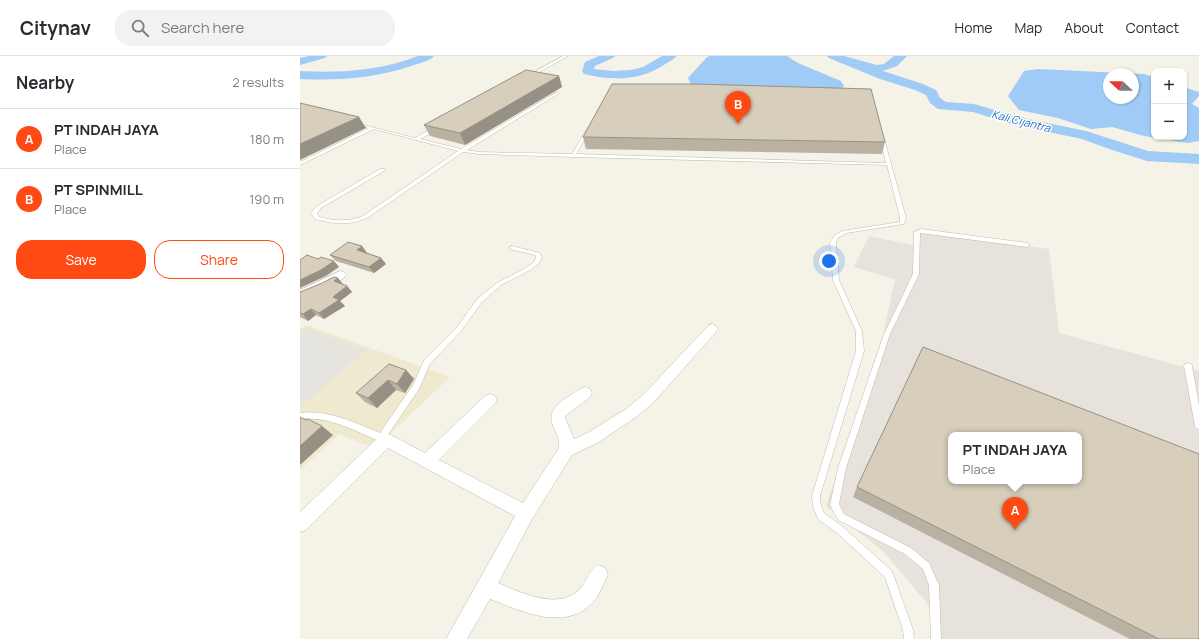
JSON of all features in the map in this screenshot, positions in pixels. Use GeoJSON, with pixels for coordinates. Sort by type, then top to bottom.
{"type":"FeatureCollection","features":[{"type":"Feature","properties":{"kind":"street"},"geometry":{"type":"LineString","coordinates":[[300,296],[340,275]]}},
{"type":"Feature","properties":{"kind":"street"},"geometry":{"type":"LineString","coordinates":[[567,450],[594,437],[631,413],[648,399],[712,329]]}},
{"type":"Feature","properties":{"kind":"street"},"geometry":{"type":"LineString","coordinates":[[456,639],[486,588],[526,513],[567,450],[568,441],[557,417],[558,413],[585,393]]}},
{"type":"Feature","properties":{"kind":"street"},"geometry":{"type":"LineString","coordinates":[[427,461],[490,400]]}},
{"type":"Feature","properties":{"kind":"street"},"geometry":{"type":"LineString","coordinates":[[300,524],[384,439],[526,513]]}},
{"type":"Feature","properties":{"kind":"street"},"geometry":{"type":"LineString","coordinates":[[486,588],[536,606],[553,609],[569,609],[579,604],[587,596],[599,574]]}},
{"type":"Feature","properties":{"kind":"lane"},"geometry":{"type":"LineString","coordinates":[[525,79],[566,56]]}},
{"type":"Feature","properties":{"kind":"lane"},"geometry":{"type":"LineString","coordinates":[[382,170],[319,207],[314,213],[317,218],[334,223],[347,223],[365,217],[462,151],[557,93]]}},
{"type":"Feature","properties":{"kind":"lane"},"geometry":{"type":"LineString","coordinates":[[351,122],[462,151],[504,155],[888,164]]}},
{"type":"Feature","properties":{"kind":"lane"},"geometry":{"type":"LineString","coordinates":[[573,156],[592,122]]}},
{"type":"Feature","properties":{"kind":"lane"},"geometry":{"type":"LineString","coordinates":[[416,139],[443,124]]}},
{"type":"Feature","properties":{"kind":"lane"},"geometry":{"type":"LineString","coordinates":[[300,164],[373,128]]}},
{"type":"Feature","properties":{"kind":"lane"},"geometry":{"type":"LineString","coordinates":[[881,134],[903,218],[902,224],[844,232],[836,238],[833,243],[836,280],[859,331],[860,352],[816,496],[817,506],[821,516],[840,530],[889,574],[908,630],[909,639]]}},
{"type":"Feature","properties":{"kind":"lane"},"geometry":{"type":"LineString","coordinates":[[936,639],[934,585],[926,566],[908,551],[841,517],[834,505],[842,468],[887,334],[916,274],[917,232],[921,231],[1027,244]]}},
{"type":"Feature","properties":{"kind":"lane"},"geometry":{"type":"LineString","coordinates":[[300,416],[323,416],[384,439],[416,388],[427,362],[459,329],[480,300],[499,284],[528,269],[536,263],[539,258],[538,254],[512,248]]}},
{"type":"Feature","properties":{"kind":"lane"},"geometry":{"type":"LineString","coordinates":[[1188,366],[1195,387],[1199,426]]}},
{"type":"Feature","properties":{"kind":"shaded area"},"geometry":{"type":"Polygon","coordinates":[[[915,231],[1049,249],[1059,333],[1199,371],[1199,639],[940,639],[936,614],[883,551],[826,506],[883,335],[895,279],[854,267],[869,236],[916,246],[915,231]]]}},
{"type":"Feature","properties":{"kind":"shaded area"},"geometry":{"type":"Polygon","coordinates":[[[306,325],[450,377],[375,448],[339,434],[300,470],[300,329],[306,325]]]}},
{"type":"Feature","properties":{"kind":"shaded area"},"geometry":{"type":"Polygon","coordinates":[[[305,328],[367,350],[300,407],[300,331],[305,328]]]}},
{"type":"Feature","properties":{"kind":"water"},"geometry":{"type":"Polygon","coordinates":[[[787,56],[798,63],[841,81],[844,86],[841,90],[694,90],[688,78],[707,57],[787,56]]]}},
{"type":"Feature","properties":{"kind":"water"},"geometry":{"type":"Polygon","coordinates":[[[1038,69],[1103,72],[1103,104],[1139,104],[1139,74],[1144,74],[1151,76],[1151,137],[1112,127],[1091,129],[1058,118],[1019,110],[1008,96],[1024,71],[1038,69]]]}},
{"type":"Feature","properties":{"kind":"water"},"geometry":{"type":"Polygon","coordinates":[[[1187,88],[1199,92],[1199,96],[1192,104],[1199,108],[1199,141],[1188,143],[1169,140],[1187,140],[1187,88]]]}},
{"type":"Feature","properties":{"kind":"building"},"geometry":{"type":"Polygon","coordinates":[[[526,70],[559,76],[460,133],[424,125],[526,70]]]}},
{"type":"Feature","properties":{"kind":"building"},"geometry":{"type":"Polygon","coordinates":[[[612,84],[695,84],[871,89],[885,142],[583,137],[612,84]]]}},
{"type":"Feature","properties":{"kind":"building"},"geometry":{"type":"Polygon","coordinates":[[[300,103],[359,117],[300,144],[300,103]]]}},
{"type":"Feature","properties":{"kind":"building"},"geometry":{"type":"Polygon","coordinates":[[[348,242],[362,246],[357,250],[381,258],[369,267],[330,255],[348,242]]]}},
{"type":"Feature","properties":{"kind":"building"},"geometry":{"type":"Polygon","coordinates":[[[307,255],[318,259],[321,257],[334,261],[321,270],[300,280],[300,260],[307,255]]]}},
{"type":"Feature","properties":{"kind":"building"},"geometry":{"type":"Polygon","coordinates":[[[334,277],[338,278],[334,281],[347,286],[333,297],[339,300],[319,313],[311,309],[303,314],[300,313],[300,292],[334,277]]]}},
{"type":"Feature","properties":{"kind":"building"},"geometry":{"type":"Polygon","coordinates":[[[923,347],[1199,454],[1199,639],[1159,639],[857,487],[923,347]]]}},
{"type":"Feature","properties":{"kind":"building"},"geometry":{"type":"Polygon","coordinates":[[[389,364],[406,370],[397,384],[388,380],[368,398],[356,393],[389,364]]]}},
{"type":"Feature","properties":{"kind":"building"},"geometry":{"type":"Polygon","coordinates":[[[300,417],[322,426],[300,446],[300,417]]]}},
{"type":"Feature","properties":{"kind":"waterway"},"geometry":{"type":"LineString","coordinates":[[300,62],[321,56]]}},
{"type":"Feature","properties":{"kind":"waterway"},"geometry":{"type":"LineString","coordinates":[[300,75],[333,76],[382,71],[428,56]]}},
{"type":"Feature","properties":{"kind":"waterway"},"geometry":{"type":"LineString","coordinates":[[609,56],[589,64],[588,71],[613,75],[631,74],[648,70],[671,56]]}},
{"type":"Feature","properties":{"kind":"waterway","name":"Kali Cijantra"},"geometry":{"type":"LineString","coordinates":[[833,56],[871,68],[882,68],[888,66],[901,56]]}},
{"type":"Feature","properties":{"kind":"waterway","name":"Kali Cijantra"},"geometry":{"type":"LineString","coordinates":[[851,62],[884,76],[919,87],[931,93],[935,100],[943,106],[974,108],[1015,121],[1086,135],[1117,147],[1147,156],[1199,159]]}},
{"type":"Feature","properties":{"kind":"place","name":"PT SPINMILL"},"geometry":{"type":"Point","coordinates":[738,124]}},
{"type":"Feature","properties":{"kind":"place","name":"PT INDAH JAYA"},"geometry":{"type":"Point","coordinates":[1015,530]}}]}
